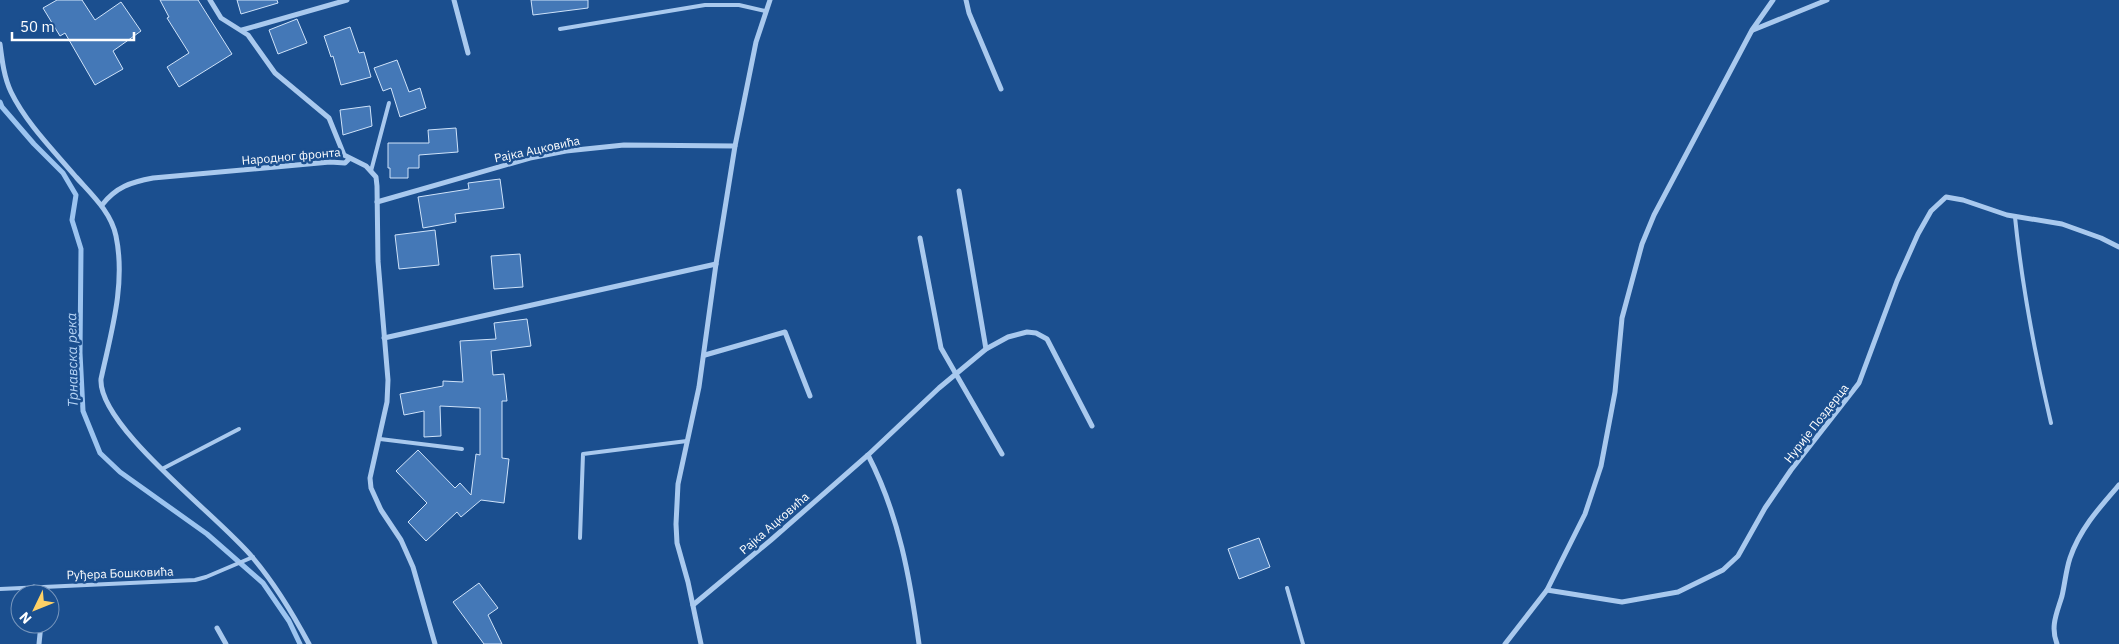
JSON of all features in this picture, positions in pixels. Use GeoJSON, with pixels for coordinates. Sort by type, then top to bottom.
{"type":"FeatureCollection","features":[{"type":"Feature","properties":{"kind":"street","name":"Народног фронта"},"geometry":{"type":"LineString","coordinates":[[102,205],[116,190],[130,182],[153,178],[330,162],[345,163],[349,160],[341,150],[329,118],[275,72],[256,45],[242,30],[221,18],[210,0]]}},
{"type":"Feature","properties":{"kind":"street"},"geometry":{"type":"LineString","coordinates":[[242,30],[347,0]]}},
{"type":"Feature","properties":{"kind":"street"},"geometry":{"type":"LineString","coordinates":[[454,0],[468,53]]}},
{"type":"Feature","properties":{"kind":"street"},"geometry":{"type":"LineString","coordinates":[[701,644],[677,543],[678,484],[704,354],[734,146],[756,42],[770,0]]}},
{"type":"Feature","properties":{"kind":"street"},"geometry":{"type":"LineString","coordinates":[[966,0],[969,13],[1001,89]]}},
{"type":"Feature","properties":{"kind":"street"},"geometry":{"type":"LineString","coordinates":[[1505,644],[1547,590],[1579,527],[1601,466],[1615,392],[1622,318],[1642,244],[1654,216],[1752,30],[1773,0]]}},
{"type":"Feature","properties":{"kind":"street"},"geometry":{"type":"LineString","coordinates":[[1752,30],[1827,0]]}},
{"type":"Feature","properties":{"kind":"street"},"geometry":{"type":"LineString","coordinates":[[0,44],[4,70],[17,104],[57,155],[102,205],[116,234],[119,293],[100,389],[104,400],[122,425],[162,469],[253,557],[274,586],[309,644]]}},
{"type":"Feature","properties":{"kind":"street","name":"Рајка Ацковића"},"geometry":{"type":"LineString","coordinates":[[377,202],[530,158],[566,151],[624,145],[734,146]]}},
{"type":"Feature","properties":{"kind":"street"},"geometry":{"type":"LineString","coordinates":[[349,160],[361,163],[371,171],[376,177],[377,186],[377,234],[388,380],[387,402],[370,478],[371,488],[381,510],[401,540],[413,567],[435,644]]}},
{"type":"Feature","properties":{"kind":"street"},"geometry":{"type":"LineString","coordinates":[[958,191],[986,348]]}},
{"type":"Feature","properties":{"kind":"street","name":"Нурије Поздерца"},"geometry":{"type":"LineString","coordinates":[[1547,590],[1622,602],[1678,592],[1723,570],[1738,556],[1765,508],[1791,470],[1859,383],[1897,281],[1918,234],[1931,211],[1946,197],[1963,200],[2015,217],[2047,220],[2062,224],[2101,238],[2119,247]]}},
{"type":"Feature","properties":{"kind":"street"},"geometry":{"type":"LineString","coordinates":[[920,238],[941,348],[1002,454]]}},
{"type":"Feature","properties":{"kind":"street"},"geometry":{"type":"LineString","coordinates":[[384,338],[716,264]]}},
{"type":"Feature","properties":{"kind":"street"},"geometry":{"type":"LineString","coordinates":[[704,354],[785,332],[810,396]]}},
{"type":"Feature","properties":{"kind":"street","name":"Рајка Ацковића"},"geometry":{"type":"LineString","coordinates":[[693,605],[868,456],[986,348],[997,342],[1015,334],[1028,332],[1044,335],[1092,426]]}},
{"type":"Feature","properties":{"kind":"street"},"geometry":{"type":"LineString","coordinates":[[868,456],[886,492],[894,517],[910,581],[919,644]]}},
{"type":"Feature","properties":{"kind":"street"},"geometry":{"type":"LineString","coordinates":[[2057,644],[2054,618],[2070,559],[2085,526],[2094,512],[2119,485]]}},
{"type":"Feature","properties":{"kind":"street"},"geometry":{"type":"LineString","coordinates":[[217,628],[226,644]]}},
{"type":"Feature","properties":{"kind":"lane"},"geometry":{"type":"LineString","coordinates":[[560,29],[706,5],[739,5],[765,11]]}},
{"type":"Feature","properties":{"kind":"lane"},"geometry":{"type":"LineString","coordinates":[[371,171],[389,103]]}},
{"type":"Feature","properties":{"kind":"lane"},"geometry":{"type":"LineString","coordinates":[[2015,217],[2019,257],[2036,362],[2051,424]]}},
{"type":"Feature","properties":{"kind":"lane"},"geometry":{"type":"LineString","coordinates":[[162,469],[239,429]]}},
{"type":"Feature","properties":{"kind":"lane"},"geometry":{"type":"LineString","coordinates":[[380,439],[462,449]]}},
{"type":"Feature","properties":{"kind":"lane"},"geometry":{"type":"LineString","coordinates":[[580,538],[583,454],[687,441]]}},
{"type":"Feature","properties":{"kind":"lane","name":"Руђера Бошковића"},"geometry":{"type":"LineString","coordinates":[[60,586],[195,580],[253,557]]}},
{"type":"Feature","properties":{"kind":"lane"},"geometry":{"type":"LineString","coordinates":[[1287,588],[1303,644]]}},
{"type":"Feature","properties":{"kind":"building"},"geometry":{"type":"Polygon","coordinates":[[[57,0],[82,0],[95,20],[121,2],[141,31],[113,51],[123,69],[95,85],[65,33],[60,36],[43,8],[57,0]]]}},
{"type":"Feature","properties":{"kind":"building"},"geometry":{"type":"Polygon","coordinates":[[[160,0],[198,0],[232,54],[179,87],[167,67],[189,53],[167,18],[169,17],[160,0]]]}},
{"type":"Feature","properties":{"kind":"building"},"geometry":{"type":"Polygon","coordinates":[[[237,0],[277,0],[278,3],[241,14],[237,0]]]}},
{"type":"Feature","properties":{"kind":"building"},"geometry":{"type":"Polygon","coordinates":[[[531,0],[588,0],[588,8],[533,15],[531,0]]]}},
{"type":"Feature","properties":{"kind":"building"},"geometry":{"type":"Polygon","coordinates":[[[297,19],[307,43],[278,54],[269,30],[297,19]]]}},
{"type":"Feature","properties":{"kind":"building"},"geometry":{"type":"Polygon","coordinates":[[[350,27],[359,53],[364,52],[371,77],[341,85],[333,56],[331,57],[324,36],[350,27]]]}},
{"type":"Feature","properties":{"kind":"building"},"geometry":{"type":"Polygon","coordinates":[[[397,60],[409,92],[420,88],[426,108],[400,117],[391,88],[383,91],[374,68],[397,60]]]}},
{"type":"Feature","properties":{"kind":"building"},"geometry":{"type":"Polygon","coordinates":[[[370,106],[372,126],[343,135],[340,110],[370,106]]]}},
{"type":"Feature","properties":{"kind":"building"},"geometry":{"type":"Polygon","coordinates":[[[456,128],[458,152],[419,155],[419,168],[408,168],[408,178],[390,178],[388,143],[429,143],[428,130],[456,128]]]}},
{"type":"Feature","properties":{"kind":"building"},"geometry":{"type":"Polygon","coordinates":[[[500,179],[504,208],[455,214],[456,222],[423,228],[418,197],[469,189],[468,183],[500,179]]]}},
{"type":"Feature","properties":{"kind":"building"},"geometry":{"type":"Polygon","coordinates":[[[435,230],[439,265],[399,269],[395,235],[435,230]]]}},
{"type":"Feature","properties":{"kind":"building"},"geometry":{"type":"Polygon","coordinates":[[[520,254],[523,287],[494,289],[491,256],[520,254]]]}},
{"type":"Feature","properties":{"kind":"building"},"geometry":{"type":"Polygon","coordinates":[[[527,319],[531,346],[491,351],[493,375],[504,374],[507,401],[502,401],[502,458],[509,459],[504,503],[481,500],[461,517],[457,512],[426,541],[408,522],[427,503],[396,471],[418,450],[455,488],[460,483],[471,495],[476,454],[480,455],[480,408],[440,406],[441,436],[424,437],[424,411],[404,415],[400,394],[443,386],[443,381],[463,382],[460,341],[496,339],[494,323],[527,319]]]}},
{"type":"Feature","properties":{"kind":"building"},"geometry":{"type":"Polygon","coordinates":[[[1259,538],[1270,567],[1239,579],[1228,549],[1259,538]]]}},
{"type":"Feature","properties":{"kind":"building"},"geometry":{"type":"Polygon","coordinates":[[[479,583],[498,608],[488,615],[502,644],[484,644],[453,602],[479,583]]]}},
{"type":"Feature","properties":{"kind":"waterway","name":"Трнавска река"},"geometry":{"type":"LineString","coordinates":[[0,102],[2,107],[34,144],[63,173],[76,195],[72,220],[81,249],[80,353],[83,411],[100,453],[120,472],[207,534],[263,583],[289,621],[300,644]]}}]}
